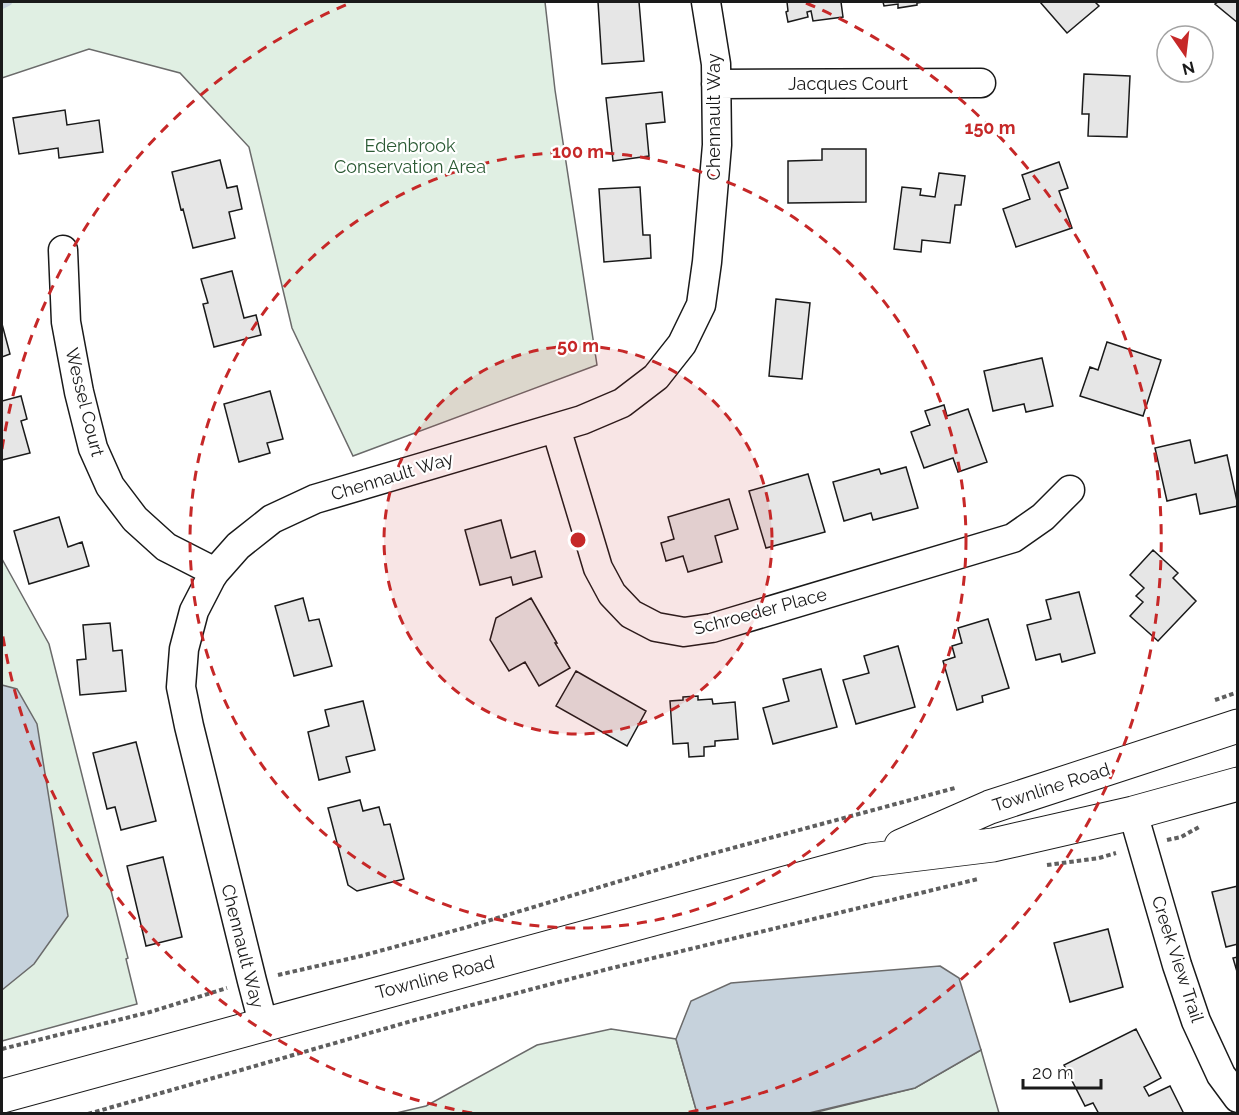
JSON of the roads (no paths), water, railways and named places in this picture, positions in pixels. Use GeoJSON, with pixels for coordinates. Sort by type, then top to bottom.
{"type":"FeatureCollection","features":[{"type":"Feature","properties":{"kind":"main road","name":"Townline Road"},"geometry":{"type":"LineString","coordinates":[[870,860],[990,807],[1238,726]]}},
{"type":"Feature","properties":{"kind":"main road","name":"Townline Road"},"geometry":{"type":"LineString","coordinates":[[2,1096],[870,860],[993,845],[1133,813],[1238,784]]}},
{"type":"Feature","properties":{"kind":"street","name":"Chennault Way"},"geometry":{"type":"LineString","coordinates":[[264,1023],[181,687],[184,649],[194,611],[215,572],[238,546],[272,519],[315,500],[582,420],[622,403],[656,377],[682,344],[701,305],[707,262],[717,145],[716,64],[706,2]]}},
{"type":"Feature","properties":{"kind":"street","name":"Jacques Court"},"geometry":{"type":"LineString","coordinates":[[716,84],[981,83]]}},
{"type":"Feature","properties":{"kind":"street","name":"Wessel Court"},"geometry":{"type":"LineString","coordinates":[[63,250],[66,322],[79,392],[93,448],[110,486],[135,519],[166,547],[215,572]]}},
{"type":"Feature","properties":{"kind":"street","name":"Schroeder Place"},"geometry":{"type":"LineString","coordinates":[[556,428],[598,568],[612,594],[631,614],[656,627],[684,632],[712,628],[1012,538],[1043,517],[1070,490]]}},
{"type":"Feature","properties":{"kind":"street","name":"Creek View Trail"},"geometry":{"type":"LineString","coordinates":[[1133,813],[1177,965],[1196,1021],[1221,1075],[1238,1098]]}},
{"type":"Feature","properties":{"kind":"waterway"},"geometry":{"type":"LineString","coordinates":[[2,5],[8,2]]}},
{"type":"Feature","properties":{"kind":"park label","name":"Edenbrook Conservation Area"},"geometry":{"type":"Point","coordinates":[410,155]}}]}
